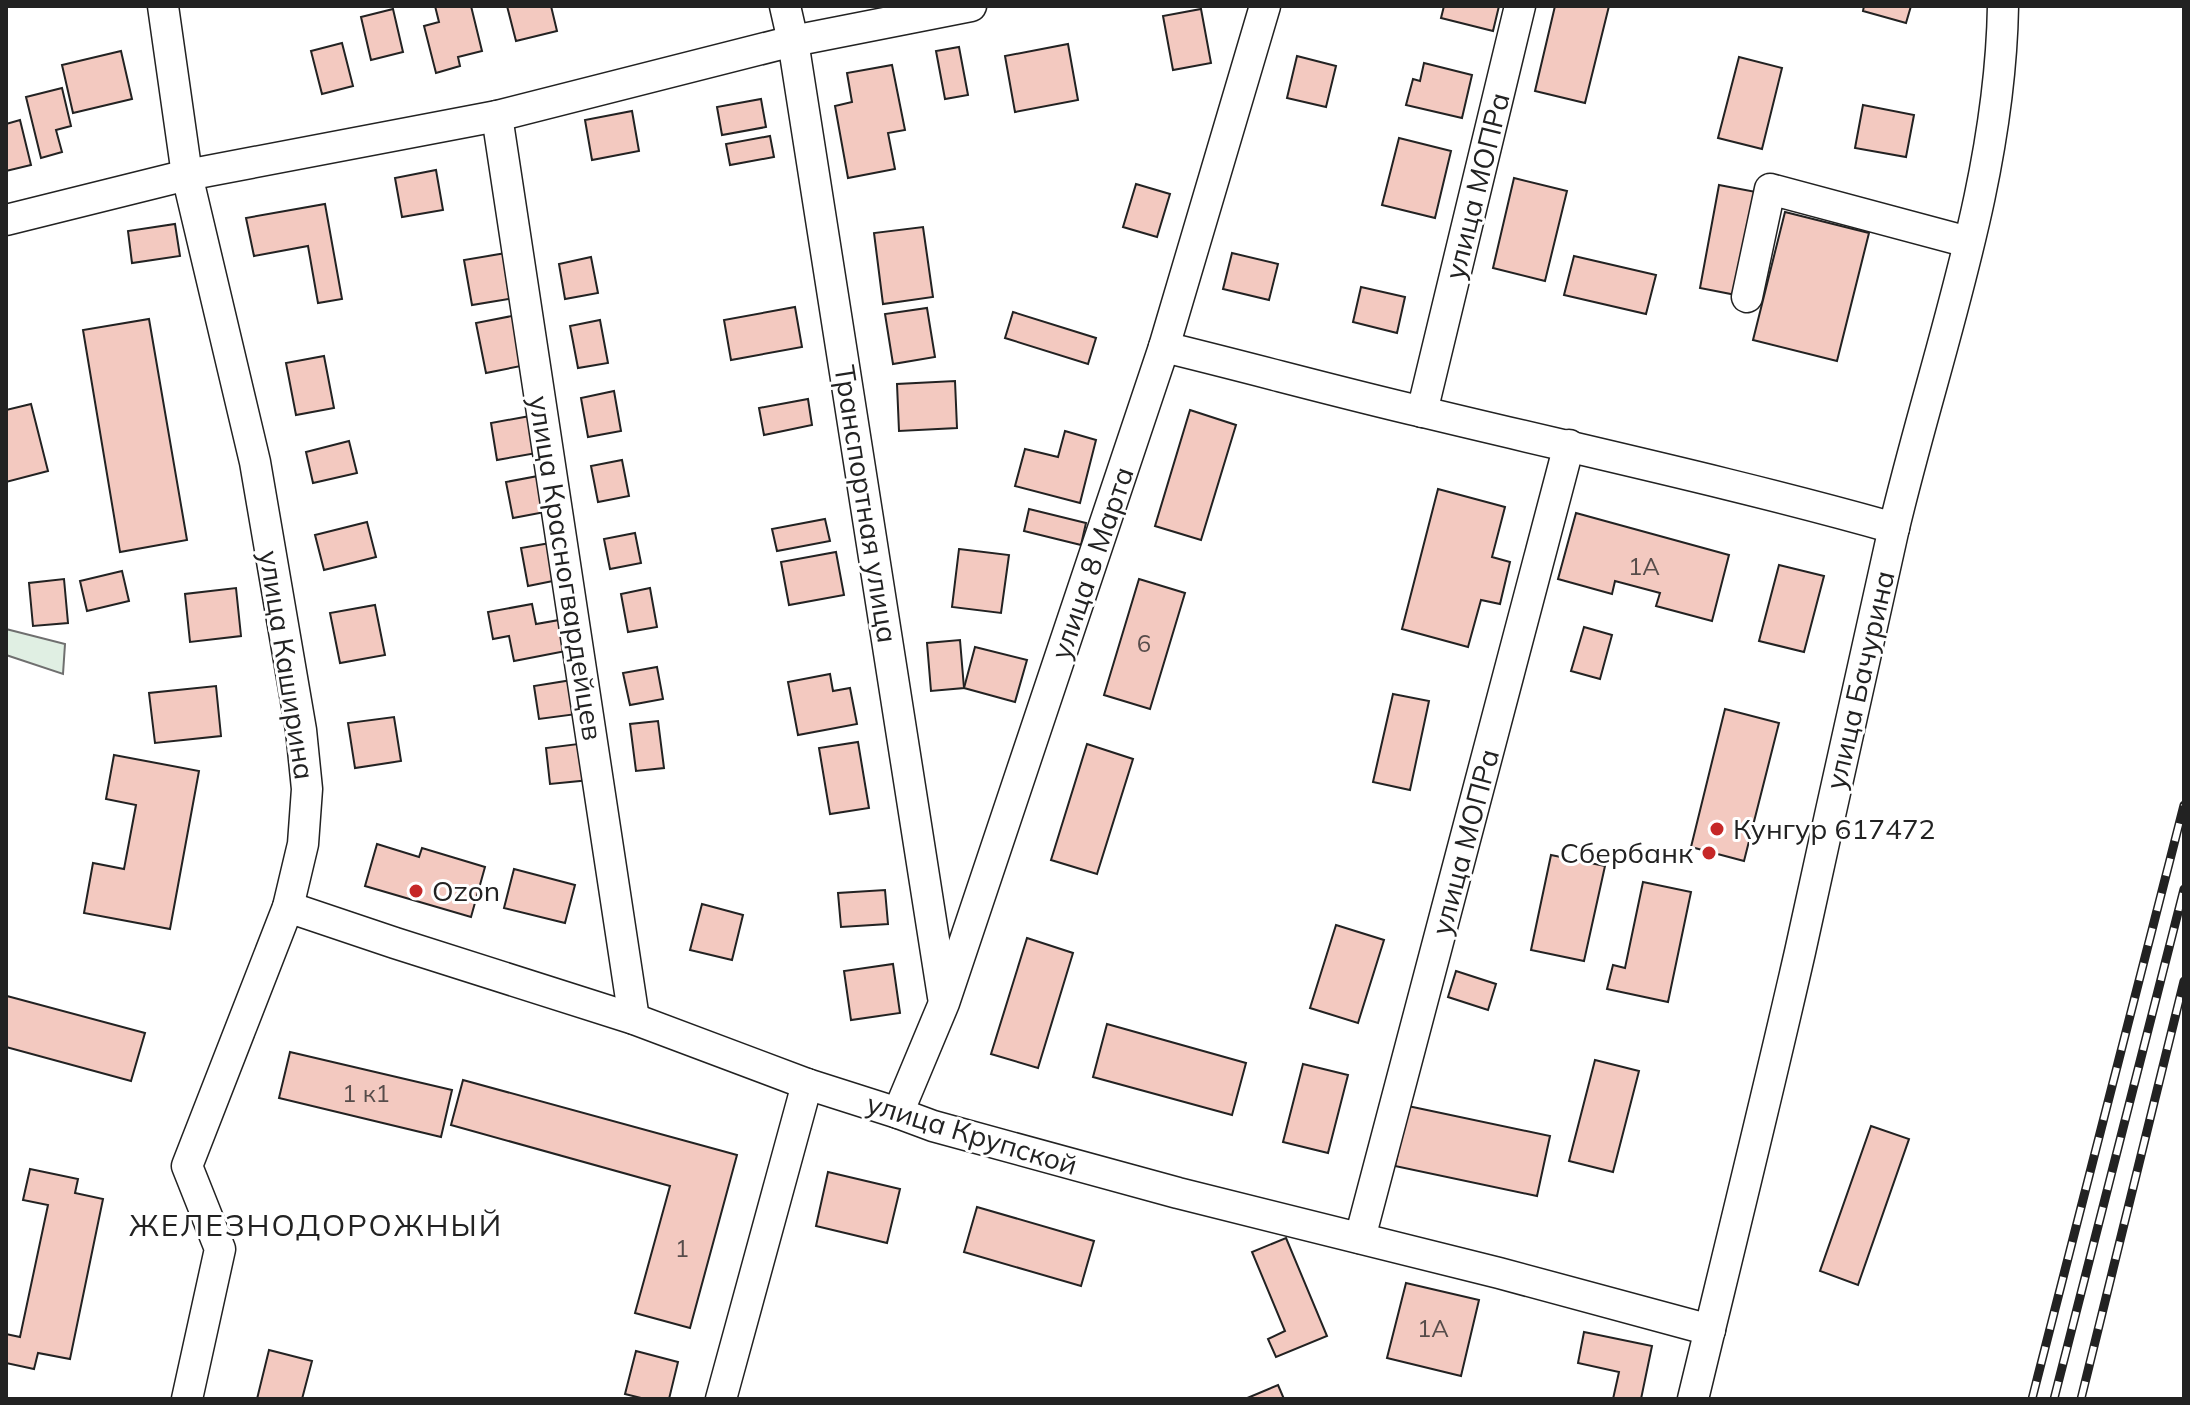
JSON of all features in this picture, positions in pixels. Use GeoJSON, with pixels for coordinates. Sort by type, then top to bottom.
{"type":"FeatureCollection","features":[{"type":"Feature","properties":{"kind":"street","name":"улица Каширина"},"geometry":{"type":"LineString","coordinates":[[163,6],[187,175],[255,462],[301,730],[307,789],[303,844],[288,907],[187,1166],[220,1249],[187,1399]]}},
{"type":"Feature","properties":{"kind":"street","name":"Транспортная улица"},"geometry":{"type":"LineString","coordinates":[[785,6],[944,1003]]}},
{"type":"Feature","properties":{"kind":"street"},"geometry":{"type":"LineString","coordinates":[[6,220],[187,175],[497,116],[793,41],[971,6]]}},
{"type":"Feature","properties":{"kind":"street","name":"улица 8 Марта"},"geometry":{"type":"LineString","coordinates":[[898,1113],[944,1003],[1164,347],[1265,6]]}},
{"type":"Feature","properties":{"kind":"street","name":"улица МОПРа"},"geometry":{"type":"LineString","coordinates":[[1422,412],[1520,6]]}},
{"type":"Feature","properties":{"kind":"street","name":"улица Бачурина"},"geometry":{"type":"LineString","coordinates":[[1693,1399],[1799,957],[1894,528],[1947,332],[1990,146],[2002,43],[2003,6]]}},
{"type":"Feature","properties":{"kind":"street","name":"улица Красногвардейцев"},"geometry":{"type":"LineString","coordinates":[[497,116],[634,1019]]}},
{"type":"Feature","properties":{"kind":"street"},"geometry":{"type":"LineString","coordinates":[[1747,297],[1770,189],[1968,242]]}},
{"type":"Feature","properties":{"kind":"street"},"geometry":{"type":"LineString","coordinates":[[1164,347],[1894,528]]}},
{"type":"Feature","properties":{"kind":"street","name":"улица МОПРа"},"geometry":{"type":"LineString","coordinates":[[1360,1238],[1569,445]]}},
{"type":"Feature","properties":{"kind":"street","name":"улица Крупской"},"geometry":{"type":"LineString","coordinates":[[288,907],[634,1019],[807,1084],[933,1126],[1178,1193],[1710,1330]]}},
{"type":"Feature","properties":{"kind":"street"},"geometry":{"type":"LineString","coordinates":[[721,1399],[807,1084]]}},
{"type":"Feature","properties":{"kind":"green space"},"geometry":{"type":"Polygon","coordinates":[[[6,629],[65,644],[63,674],[6,655],[6,629]]]}},
{"type":"Feature","properties":{"kind":"building"},"geometry":{"type":"Polygon","coordinates":[[[435,6],[471,6],[482,51],[458,57],[460,66],[436,73],[424,26],[439,22],[435,6]]]}},
{"type":"Feature","properties":{"kind":"building"},"geometry":{"type":"Polygon","coordinates":[[[507,6],[551,6],[557,31],[516,41],[507,6]]]}},
{"type":"Feature","properties":{"kind":"building"},"geometry":{"type":"Polygon","coordinates":[[[1444,6],[1499,6],[1493,31],[1441,18],[1444,6]]]}},
{"type":"Feature","properties":{"kind":"building"},"geometry":{"type":"Polygon","coordinates":[[[1555,6],[1609,6],[1585,103],[1535,91],[1555,6]]]}},
{"type":"Feature","properties":{"kind":"building"},"geometry":{"type":"Polygon","coordinates":[[[1864,6],[1911,6],[1906,23],[1863,11],[1864,6]]]}},
{"type":"Feature","properties":{"kind":"building"},"geometry":{"type":"Polygon","coordinates":[[[393,9],[403,52],[371,60],[361,17],[393,9]]]}},
{"type":"Feature","properties":{"kind":"building"},"geometry":{"type":"Polygon","coordinates":[[[1201,9],[1211,63],[1173,70],[1163,16],[1201,9]]]}},
{"type":"Feature","properties":{"kind":"building"},"geometry":{"type":"Polygon","coordinates":[[[342,43],[353,86],[322,94],[311,51],[342,43]]]}},
{"type":"Feature","properties":{"kind":"building"},"geometry":{"type":"Polygon","coordinates":[[[1068,44],[1078,100],[1015,112],[1005,56],[1068,44]]]}},
{"type":"Feature","properties":{"kind":"building"},"geometry":{"type":"Polygon","coordinates":[[[959,47],[968,95],[945,99],[936,51],[959,47]]]}},
{"type":"Feature","properties":{"kind":"building"},"geometry":{"type":"Polygon","coordinates":[[[121,51],[132,99],[73,113],[62,65],[121,51]]]}},
{"type":"Feature","properties":{"kind":"building"},"geometry":{"type":"Polygon","coordinates":[[[1297,56],[1336,66],[1326,107],[1287,98],[1297,56]]]}},
{"type":"Feature","properties":{"kind":"building"},"geometry":{"type":"Polygon","coordinates":[[[1739,57],[1782,68],[1762,149],[1718,138],[1739,57]]]}},
{"type":"Feature","properties":{"kind":"building"},"geometry":{"type":"Polygon","coordinates":[[[1424,63],[1472,75],[1462,118],[1406,105],[1413,79],[1420,81],[1424,63]]]}},
{"type":"Feature","properties":{"kind":"building"},"geometry":{"type":"Polygon","coordinates":[[[892,65],[905,130],[888,133],[895,169],[848,178],[835,106],[852,102],[847,73],[892,65]]]}},
{"type":"Feature","properties":{"kind":"building"},"geometry":{"type":"Polygon","coordinates":[[[62,88],[71,126],[56,130],[62,152],[41,158],[26,97],[62,88]]]}},
{"type":"Feature","properties":{"kind":"building"},"geometry":{"type":"Polygon","coordinates":[[[761,99],[766,127],[722,135],[717,107],[761,99]]]}},
{"type":"Feature","properties":{"kind":"building"},"geometry":{"type":"Polygon","coordinates":[[[1863,105],[1914,115],[1906,157],[1855,148],[1863,105]]]}},
{"type":"Feature","properties":{"kind":"building"},"geometry":{"type":"Polygon","coordinates":[[[632,111],[639,151],[592,160],[585,120],[632,111]]]}},
{"type":"Feature","properties":{"kind":"building"},"geometry":{"type":"Polygon","coordinates":[[[20,120],[31,165],[6,171],[6,124],[20,120]]]}},
{"type":"Feature","properties":{"kind":"building"},"geometry":{"type":"Polygon","coordinates":[[[770,136],[774,157],[730,165],[726,144],[770,136]]]}},
{"type":"Feature","properties":{"kind":"building"},"geometry":{"type":"Polygon","coordinates":[[[1399,138],[1451,151],[1435,218],[1382,205],[1399,138]]]}},
{"type":"Feature","properties":{"kind":"building"},"geometry":{"type":"Polygon","coordinates":[[[436,170],[443,210],[402,217],[395,178],[436,170]]]}},
{"type":"Feature","properties":{"kind":"building"},"geometry":{"type":"Polygon","coordinates":[[[1514,178],[1567,191],[1545,281],[1493,268],[1514,178]]]}},
{"type":"Feature","properties":{"kind":"building"},"geometry":{"type":"Polygon","coordinates":[[[1136,184],[1170,194],[1157,237],[1123,227],[1136,184]]]}},
{"type":"Feature","properties":{"kind":"building"},"geometry":{"type":"Polygon","coordinates":[[[1719,185],[1756,192],[1736,295],[1700,288],[1719,185]]]}},
{"type":"Feature","properties":{"kind":"building"},"geometry":{"type":"Polygon","coordinates":[[[325,204],[342,299],[318,303],[308,246],[254,256],[246,218],[325,204]]]}},
{"type":"Feature","properties":{"kind":"building"},"geometry":{"type":"Polygon","coordinates":[[[1785,212],[1869,233],[1837,361],[1753,340],[1785,212]]]}},
{"type":"Feature","properties":{"kind":"building"},"geometry":{"type":"Polygon","coordinates":[[[175,224],[180,256],[132,263],[128,231],[175,224]]]}},
{"type":"Feature","properties":{"kind":"building"},"geometry":{"type":"Polygon","coordinates":[[[923,227],[933,297],[883,304],[874,233],[923,227]]]}},
{"type":"Feature","properties":{"kind":"building"},"geometry":{"type":"Polygon","coordinates":[[[506,253],[514,298],[472,305],[464,260],[506,253]]]}},
{"type":"Feature","properties":{"kind":"building"},"geometry":{"type":"Polygon","coordinates":[[[1232,253],[1278,264],[1269,300],[1223,289],[1232,253]]]}},
{"type":"Feature","properties":{"kind":"building"},"geometry":{"type":"Polygon","coordinates":[[[1574,256],[1656,275],[1646,314],[1564,295],[1574,256]]]}},
{"type":"Feature","properties":{"kind":"building"},"geometry":{"type":"Polygon","coordinates":[[[591,257],[598,293],[565,299],[559,264],[591,257]]]}},
{"type":"Feature","properties":{"kind":"building"},"geometry":{"type":"Polygon","coordinates":[[[1361,287],[1405,297],[1397,333],[1353,322],[1361,287]]]}},
{"type":"Feature","properties":{"kind":"building"},"geometry":{"type":"Polygon","coordinates":[[[795,307],[802,347],[731,360],[724,320],[795,307]]]}},
{"type":"Feature","properties":{"kind":"building"},"geometry":{"type":"Polygon","coordinates":[[[927,308],[935,357],[893,364],[885,314],[927,308]]]}},
{"type":"Feature","properties":{"kind":"building"},"geometry":{"type":"Polygon","coordinates":[[[1013,312],[1096,338],[1088,364],[1005,338],[1013,312]]]}},
{"type":"Feature","properties":{"kind":"building"},"geometry":{"type":"Polygon","coordinates":[[[517,315],[526,365],[486,373],[476,323],[517,315]]]}},
{"type":"Feature","properties":{"kind":"building"},"geometry":{"type":"Polygon","coordinates":[[[149,319],[187,540],[120,552],[83,330],[149,319]]]}},
{"type":"Feature","properties":{"kind":"building"},"geometry":{"type":"Polygon","coordinates":[[[600,320],[608,363],[578,368],[570,326],[600,320]]]}},
{"type":"Feature","properties":{"kind":"building"},"geometry":{"type":"Polygon","coordinates":[[[324,356],[334,408],[296,415],[286,363],[324,356]]]}},
{"type":"Feature","properties":{"kind":"building"},"geometry":{"type":"Polygon","coordinates":[[[955,381],[957,428],[899,431],[897,384],[955,381]]]}},
{"type":"Feature","properties":{"kind":"building"},"geometry":{"type":"Polygon","coordinates":[[[614,391],[621,431],[588,437],[581,398],[614,391]]]}},
{"type":"Feature","properties":{"kind":"building"},"geometry":{"type":"Polygon","coordinates":[[[808,399],[812,425],[764,435],[759,408],[808,399]]]}},
{"type":"Feature","properties":{"kind":"building"},"geometry":{"type":"Polygon","coordinates":[[[31,404],[48,471],[6,482],[6,410],[31,404]]]}},
{"type":"Feature","properties":{"kind":"building"},"geometry":{"type":"Polygon","coordinates":[[[1190,410],[1236,425],[1201,540],[1155,526],[1190,410]]]}},
{"type":"Feature","properties":{"kind":"building"},"geometry":{"type":"Polygon","coordinates":[[[541,414],[548,451],[497,460],[491,423],[541,414]]]}},
{"type":"Feature","properties":{"kind":"building"},"geometry":{"type":"Polygon","coordinates":[[[1065,431],[1096,440],[1080,503],[1015,486],[1025,449],[1058,457],[1065,431]]]}},
{"type":"Feature","properties":{"kind":"building"},"geometry":{"type":"Polygon","coordinates":[[[349,441],[357,473],[313,483],[306,452],[349,441]]]}},
{"type":"Feature","properties":{"kind":"building"},"geometry":{"type":"Polygon","coordinates":[[[622,460],[629,496],[598,502],[591,466],[622,460]]]}},
{"type":"Feature","properties":{"kind":"building"},"geometry":{"type":"Polygon","coordinates":[[[538,476],[545,512],[513,518],[506,482],[538,476]]]}},
{"type":"Feature","properties":{"kind":"building"},"geometry":{"type":"Polygon","coordinates":[[[1438,489],[1505,507],[1492,557],[1510,562],[1500,604],[1481,600],[1468,647],[1402,629],[1438,489]]]}},
{"type":"Feature","properties":{"kind":"building"},"geometry":{"type":"Polygon","coordinates":[[[1029,509],[1086,523],[1081,545],[1024,531],[1029,509]]]}},
{"type":"Feature","properties":{"kind":"building"},"geometry":{"type":"Polygon","coordinates":[[[1576,513],[1729,555],[1712,621],[1656,606],[1660,593],[1615,581],[1612,594],[1558,579],[1576,513]]]}},
{"type":"Feature","properties":{"kind":"building"},"geometry":{"type":"Polygon","coordinates":[[[825,519],[830,541],[777,551],[772,529],[825,519]]]}},
{"type":"Feature","properties":{"kind":"building"},"geometry":{"type":"Polygon","coordinates":[[[367,522],[376,557],[324,570],[315,535],[367,522]]]}},
{"type":"Feature","properties":{"kind":"building"},"geometry":{"type":"Polygon","coordinates":[[[635,533],[641,563],[610,569],[604,539],[635,533]]]}},
{"type":"Feature","properties":{"kind":"building"},"geometry":{"type":"Polygon","coordinates":[[[556,542],[563,579],[528,586],[521,548],[556,542]]]}},
{"type":"Feature","properties":{"kind":"building"},"geometry":{"type":"Polygon","coordinates":[[[959,549],[1009,555],[1001,613],[952,607],[959,549]]]}},
{"type":"Feature","properties":{"kind":"building"},"geometry":{"type":"Polygon","coordinates":[[[836,552],[844,595],[789,605],[781,562],[836,552]]]}},
{"type":"Feature","properties":{"kind":"building"},"geometry":{"type":"Polygon","coordinates":[[[1779,565],[1824,576],[1804,652],[1759,641],[1779,565]]]}},
{"type":"Feature","properties":{"kind":"building"},"geometry":{"type":"Polygon","coordinates":[[[122,571],[129,601],[87,611],[80,581],[122,571]]]}},
{"type":"Feature","properties":{"kind":"building"},"geometry":{"type":"Polygon","coordinates":[[[64,579],[68,623],[33,626],[29,583],[64,579]]]}},
{"type":"Feature","properties":{"kind":"building"},"geometry":{"type":"Polygon","coordinates":[[[1139,579],[1185,593],[1150,709],[1104,695],[1139,579]]]}},
{"type":"Feature","properties":{"kind":"building"},"geometry":{"type":"Polygon","coordinates":[[[236,588],[241,636],[190,642],[185,594],[236,588]]]}},
{"type":"Feature","properties":{"kind":"building"},"geometry":{"type":"Polygon","coordinates":[[[650,588],[657,627],[628,632],[621,594],[650,588]]]}},
{"type":"Feature","properties":{"kind":"building"},"geometry":{"type":"Polygon","coordinates":[[[532,604],[536,624],[565,619],[571,650],[514,661],[509,636],[493,639],[488,612],[532,604]]]}},
{"type":"Feature","properties":{"kind":"building"},"geometry":{"type":"Polygon","coordinates":[[[375,605],[385,655],[340,663],[330,613],[375,605]]]}},
{"type":"Feature","properties":{"kind":"building"},"geometry":{"type":"Polygon","coordinates":[[[1584,627],[1612,635],[1600,679],[1571,671],[1584,627]]]}},
{"type":"Feature","properties":{"kind":"building"},"geometry":{"type":"Polygon","coordinates":[[[960,640],[964,688],[931,691],[927,643],[960,640]]]}},
{"type":"Feature","properties":{"kind":"building"},"geometry":{"type":"Polygon","coordinates":[[[975,647],[1027,660],[1015,702],[964,688],[975,647]]]}},
{"type":"Feature","properties":{"kind":"building"},"geometry":{"type":"Polygon","coordinates":[[[657,667],[663,699],[630,705],[623,673],[657,667]]]}},
{"type":"Feature","properties":{"kind":"building"},"geometry":{"type":"Polygon","coordinates":[[[830,674],[833,691],[850,688],[857,724],[798,735],[788,682],[830,674]]]}},
{"type":"Feature","properties":{"kind":"building"},"geometry":{"type":"Polygon","coordinates":[[[572,680],[577,714],[539,719],[534,686],[572,680]]]}},
{"type":"Feature","properties":{"kind":"building"},"geometry":{"type":"Polygon","coordinates":[[[216,686],[221,736],[155,743],[149,693],[216,686]]]}},
{"type":"Feature","properties":{"kind":"building"},"geometry":{"type":"Polygon","coordinates":[[[1393,694],[1429,701],[1410,790],[1373,782],[1393,694]]]}},
{"type":"Feature","properties":{"kind":"building"},"geometry":{"type":"Polygon","coordinates":[[[1725,709],[1779,723],[1744,861],[1691,847],[1725,709]]]}},
{"type":"Feature","properties":{"kind":"building"},"geometry":{"type":"Polygon","coordinates":[[[394,717],[401,761],[355,768],[348,723],[394,717]]]}},
{"type":"Feature","properties":{"kind":"building"},"geometry":{"type":"Polygon","coordinates":[[[658,721],[664,768],[636,771],[630,724],[658,721]]]}},
{"type":"Feature","properties":{"kind":"building"},"geometry":{"type":"Polygon","coordinates":[[[858,742],[869,808],[830,814],[819,748],[858,742]]]}},
{"type":"Feature","properties":{"kind":"building"},"geometry":{"type":"Polygon","coordinates":[[[586,743],[590,780],[550,784],[546,748],[586,743]]]}},
{"type":"Feature","properties":{"kind":"building"},"geometry":{"type":"Polygon","coordinates":[[[1087,744],[1133,759],[1097,874],[1051,860],[1087,744]]]}},
{"type":"Feature","properties":{"kind":"building"},"geometry":{"type":"Polygon","coordinates":[[[114,755],[199,771],[170,929],[84,913],[93,863],[124,869],[136,805],[106,799],[114,755]]]}},
{"type":"Feature","properties":{"kind":"building"},"geometry":{"type":"Polygon","coordinates":[[[377,844],[419,857],[422,848],[485,867],[471,917],[365,886],[377,844]]]}},
{"type":"Feature","properties":{"kind":"building"},"geometry":{"type":"Polygon","coordinates":[[[1551,855],[1605,866],[1584,961],[1531,950],[1551,855]]]}},
{"type":"Feature","properties":{"kind":"building"},"geometry":{"type":"Polygon","coordinates":[[[514,869],[575,885],[565,923],[504,908],[514,869]]]}},
{"type":"Feature","properties":{"kind":"building"},"geometry":{"type":"Polygon","coordinates":[[[1643,882],[1691,892],[1668,1002],[1607,989],[1613,965],[1625,968],[1643,882]]]}},
{"type":"Feature","properties":{"kind":"building"},"geometry":{"type":"Polygon","coordinates":[[[885,890],[888,924],[841,927],[838,893],[885,890]]]}},
{"type":"Feature","properties":{"kind":"building"},"geometry":{"type":"Polygon","coordinates":[[[702,904],[743,915],[732,960],[690,950],[702,904]]]}},
{"type":"Feature","properties":{"kind":"building"},"geometry":{"type":"Polygon","coordinates":[[[1336,925],[1384,940],[1358,1023],[1310,1008],[1336,925]]]}},
{"type":"Feature","properties":{"kind":"building"},"geometry":{"type":"Polygon","coordinates":[[[1027,938],[1073,953],[1038,1068],[991,1054],[1027,938]]]}},
{"type":"Feature","properties":{"kind":"building"},"geometry":{"type":"Polygon","coordinates":[[[893,964],[900,1013],[851,1020],[844,971],[893,964]]]}},
{"type":"Feature","properties":{"kind":"building"},"geometry":{"type":"Polygon","coordinates":[[[1456,971],[1496,984],[1488,1010],[1448,997],[1456,971]]]}},
{"type":"Feature","properties":{"kind":"building"},"geometry":{"type":"Polygon","coordinates":[[[7,996],[145,1033],[131,1081],[6,1047],[7,996]]]}},
{"type":"Feature","properties":{"kind":"building"},"geometry":{"type":"Polygon","coordinates":[[[1107,1024],[1246,1063],[1232,1115],[1093,1077],[1107,1024]]]}},
{"type":"Feature","properties":{"kind":"building"},"geometry":{"type":"Polygon","coordinates":[[[290,1052],[452,1090],[441,1137],[279,1098],[290,1052]]]}},
{"type":"Feature","properties":{"kind":"building"},"geometry":{"type":"Polygon","coordinates":[[[1595,1060],[1639,1071],[1613,1172],[1569,1161],[1595,1060]]]}},
{"type":"Feature","properties":{"kind":"building"},"geometry":{"type":"Polygon","coordinates":[[[1303,1064],[1348,1075],[1328,1153],[1283,1142],[1303,1064]]]}},
{"type":"Feature","properties":{"kind":"building"},"geometry":{"type":"Polygon","coordinates":[[[463,1080],[737,1155],[690,1328],[635,1313],[670,1186],[451,1125],[463,1080]]]}},
{"type":"Feature","properties":{"kind":"building"},"geometry":{"type":"Polygon","coordinates":[[[1408,1106],[1550,1136],[1537,1196],[1395,1166],[1408,1106]]]}},
{"type":"Feature","properties":{"kind":"building"},"geometry":{"type":"Polygon","coordinates":[[[1871,1126],[1909,1139],[1858,1285],[1820,1271],[1871,1126]]]}},
{"type":"Feature","properties":{"kind":"building"},"geometry":{"type":"Polygon","coordinates":[[[30,1169],[78,1179],[75,1193],[103,1199],[70,1359],[38,1353],[34,1369],[6,1363],[6,1334],[20,1337],[48,1205],[23,1200],[30,1169]]]}},
{"type":"Feature","properties":{"kind":"building"},"geometry":{"type":"Polygon","coordinates":[[[828,1172],[900,1189],[887,1243],[816,1226],[828,1172]]]}},
{"type":"Feature","properties":{"kind":"building"},"geometry":{"type":"Polygon","coordinates":[[[977,1207],[1094,1241],[1081,1286],[964,1252],[977,1207]]]}},
{"type":"Feature","properties":{"kind":"building"},"geometry":{"type":"Polygon","coordinates":[[[1286,1238],[1327,1336],[1276,1357],[1268,1339],[1285,1331],[1252,1252],[1286,1238]]]}},
{"type":"Feature","properties":{"kind":"building"},"geometry":{"type":"Polygon","coordinates":[[[1406,1283],[1479,1300],[1461,1376],[1387,1358],[1406,1283]]]}},
{"type":"Feature","properties":{"kind":"building"},"geometry":{"type":"Polygon","coordinates":[[[1584,1332],[1652,1346],[1641,1399],[1613,1399],[1619,1372],[1578,1363],[1584,1332]]]}},
{"type":"Feature","properties":{"kind":"building"},"geometry":{"type":"Polygon","coordinates":[[[269,1350],[312,1361],[302,1399],[257,1399],[269,1350]]]}},
{"type":"Feature","properties":{"kind":"building"},"geometry":{"type":"Polygon","coordinates":[[[636,1351],[678,1362],[669,1399],[645,1399],[625,1394],[636,1351]]]}},
{"type":"Feature","properties":{"kind":"building"},"geometry":{"type":"Polygon","coordinates":[[[1278,1385],[1284,1399],[1245,1399],[1278,1385]]]}},
{"type":"Feature","properties":{"kind":"railway"},"geometry":{"type":"LineString","coordinates":[[2032,1399],[2184,805]]}},
{"type":"Feature","properties":{"kind":"railway"},"geometry":{"type":"LineString","coordinates":[[2054,1399],[2184,889]]}},
{"type":"Feature","properties":{"kind":"railway"},"geometry":{"type":"LineString","coordinates":[[2081,1399],[2184,981]]}},
{"type":"Feature","properties":{"kind":"place","name":"Кунгур 617472"},"geometry":{"type":"Point","coordinates":[1717,829]}},
{"type":"Feature","properties":{"kind":"place","name":"Сбербанк"},"geometry":{"type":"Point","coordinates":[1709,853]}},
{"type":"Feature","properties":{"kind":"place","name":"Ozon"},"geometry":{"type":"Point","coordinates":[416,891]}},
{"type":"Feature","properties":{"kind":"district","name":"ЖЕЛЕЗНОДОРОЖНЫЙ"},"geometry":{"type":"Point","coordinates":[316,1226]}}]}
